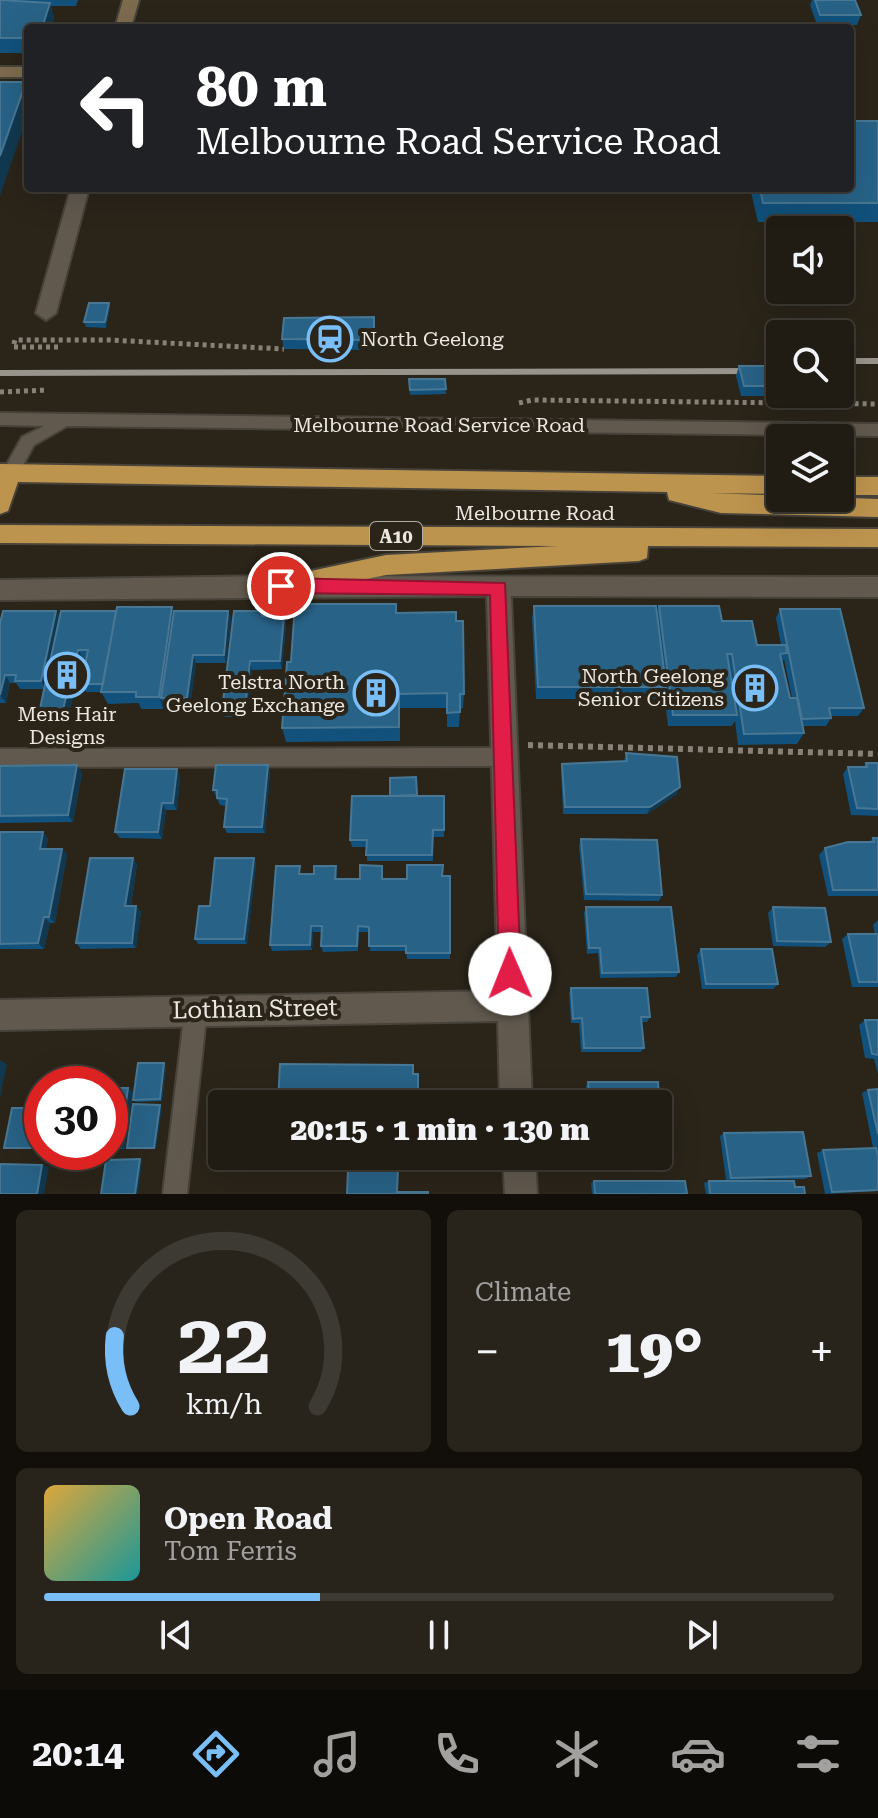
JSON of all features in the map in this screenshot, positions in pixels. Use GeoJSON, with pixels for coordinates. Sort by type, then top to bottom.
{"type":"FeatureCollection","features":[{"type":"Feature","properties":{"kind":"highway","name":"Melbourne Road"},"geometry":{"type":"LineString","coordinates":[[5,473],[766,485]]}},
{"type":"Feature","properties":{"kind":"highway"},"geometry":{"type":"LineString","coordinates":[[0,505],[5,473]]}},
{"type":"Feature","properties":{"kind":"highway"},"geometry":{"type":"LineString","coordinates":[[631,483],[721,504],[878,508]]}},
{"type":"Feature","properties":{"kind":"highway"},"geometry":{"type":"LineString","coordinates":[[854,486],[878,486]]}},
{"type":"Feature","properties":{"kind":"highway","name":"Melbourne Road"},"geometry":{"type":"LineString","coordinates":[[0,534],[867,538]]}},
{"type":"Feature","properties":{"kind":"highway"},"geometry":{"type":"LineString","coordinates":[[281,586],[386,565],[562,557],[793,538]]}},
{"type":"Feature","properties":{"kind":"highway"},"geometry":{"type":"LineString","coordinates":[[867,538],[878,554]]}},
{"type":"Feature","properties":{"kind":"street"},"geometry":{"type":"LineString","coordinates":[[124,24],[131,0]]}},
{"type":"Feature","properties":{"kind":"street"},"geometry":{"type":"LineString","coordinates":[[0,72],[24,72]]}},
{"type":"Feature","properties":{"kind":"street"},"geometry":{"type":"LineString","coordinates":[[46,313],[79,192]]}},
{"type":"Feature","properties":{"kind":"street"},"geometry":{"type":"LineString","coordinates":[[0,590],[281,586],[878,587]]}},
{"type":"Feature","properties":{"kind":"street"},"geometry":{"type":"LineString","coordinates":[[499,588],[515,1090]]}},
{"type":"Feature","properties":{"kind":"street","name":"Lothian Street"},"geometry":{"type":"LineString","coordinates":[[0,1015],[196,1009],[511,1006]]}},
{"type":"Feature","properties":{"kind":"street"},"geometry":{"type":"LineString","coordinates":[[520,1170],[521,1194]]}},
{"type":"Feature","properties":{"kind":"lane","name":"Melbourne Road Service Road"},"geometry":{"type":"LineString","coordinates":[[0,419],[74,423],[878,430]]}},
{"type":"Feature","properties":{"kind":"lane"},"geometry":{"type":"LineString","coordinates":[[5,473],[23,446],[36,435],[74,423]]}},
{"type":"Feature","properties":{"kind":"lane"},"geometry":{"type":"LineString","coordinates":[[0,758],[504,751]]}},
{"type":"Feature","properties":{"kind":"lane"},"geometry":{"type":"LineString","coordinates":[[175,1194],[196,1009]]}},
{"type":"Feature","properties":{"kind":"path"},"geometry":{"type":"LineString","coordinates":[[58,347],[13,347],[15,340],[109,340],[284,349]]}},
{"type":"Feature","properties":{"kind":"path"},"geometry":{"type":"LineString","coordinates":[[0,392],[47,390]]}},
{"type":"Feature","properties":{"kind":"path"},"geometry":{"type":"LineString","coordinates":[[504,751],[878,754]]}},
{"type":"Feature","properties":{"kind":"building"},"geometry":{"type":"Polygon","coordinates":[[[0,0],[50,3],[43,24],[24,24],[24,38],[0,38],[0,0]]]}},
{"type":"Feature","properties":{"kind":"building"},"geometry":{"type":"Polygon","coordinates":[[[815,0],[855,0],[861,15],[820,15],[815,0]]]}},
{"type":"Feature","properties":{"kind":"building"},"geometry":{"type":"Polygon","coordinates":[[[0,82],[24,82],[24,88],[0,156],[0,82]]]}},
{"type":"Feature","properties":{"kind":"building"},"geometry":{"type":"Polygon","coordinates":[[[854,121],[878,121],[878,203],[763,203],[761,192],[854,192],[854,121]]]}},
{"type":"Feature","properties":{"kind":"building"},"geometry":{"type":"Polygon","coordinates":[[[89,303],[109,303],[105,322],[84,322],[89,303]]]}},
{"type":"Feature","properties":{"kind":"building"},"geometry":{"type":"Polygon","coordinates":[[[374,317],[374,340],[282,339],[284,318],[374,317]]]}},
{"type":"Feature","properties":{"kind":"building"},"geometry":{"type":"Polygon","coordinates":[[[739,366],[766,366],[766,386],[744,386],[739,366]]]}},
{"type":"Feature","properties":{"kind":"building"},"geometry":{"type":"Polygon","coordinates":[[[409,379],[445,379],[446,389],[410,390],[409,379]]]}},
{"type":"Feature","properties":{"kind":"building","name":"Telstra North Geelong Exchange"},"geometry":{"type":"Polygon","coordinates":[[[295,604],[396,604],[396,613],[456,612],[456,621],[463,621],[464,694],[460,694],[460,712],[447,713],[447,693],[399,694],[399,727],[282,728],[295,604]]]}},
{"type":"Feature","properties":{"kind":"building"},"geometry":{"type":"Polygon","coordinates":[[[534,606],[656,606],[666,687],[538,687],[534,606]]]}},
{"type":"Feature","properties":{"kind":"building"},"geometry":{"type":"Polygon","coordinates":[[[659,606],[719,606],[722,621],[752,621],[757,645],[786,645],[787,653],[780,654],[790,698],[797,698],[804,733],[744,734],[732,654],[727,654],[737,715],[673,715],[659,606]]]}},
{"type":"Feature","properties":{"kind":"building"},"geometry":{"type":"Polygon","coordinates":[[[117,607],[172,607],[159,697],[136,697],[136,692],[101,692],[117,607]]]}},
{"type":"Feature","properties":{"kind":"building"},"geometry":{"type":"Polygon","coordinates":[[[780,609],[840,609],[864,708],[829,708],[831,718],[802,719],[780,609]]]}},
{"type":"Feature","properties":{"kind":"building"},"geometry":{"type":"Polygon","coordinates":[[[3,611],[56,611],[41,681],[15,681],[16,675],[5,675],[0,695],[0,623],[3,611]]]}},
{"type":"Feature","properties":{"kind":"building"},"geometry":{"type":"Polygon","coordinates":[[[61,611],[116,611],[103,684],[81,684],[88,650],[78,650],[62,713],[39,713],[61,611]]]}},
{"type":"Feature","properties":{"kind":"building"},"geometry":{"type":"Polygon","coordinates":[[[174,611],[228,611],[224,655],[193,655],[187,698],[161,698],[174,611]]]}},
{"type":"Feature","properties":{"kind":"building"},"geometry":{"type":"Polygon","coordinates":[[[234,611],[262,611],[262,616],[284,616],[280,661],[250,661],[245,709],[222,710],[234,611]]]}},
{"type":"Feature","properties":{"kind":"building"},"geometry":{"type":"Polygon","coordinates":[[[626,753],[677,757],[680,787],[650,807],[565,807],[562,764],[627,761],[626,753]]]}},
{"type":"Feature","properties":{"kind":"building"},"geometry":{"type":"Polygon","coordinates":[[[866,763],[878,763],[878,809],[857,808],[848,767],[867,767],[866,763]]]}},
{"type":"Feature","properties":{"kind":"building"},"geometry":{"type":"Polygon","coordinates":[[[77,765],[68,815],[0,816],[0,766],[77,765]]]}},
{"type":"Feature","properties":{"kind":"building"},"geometry":{"type":"Polygon","coordinates":[[[216,765],[268,765],[262,827],[224,827],[227,799],[217,798],[217,790],[213,790],[216,765]]]}},
{"type":"Feature","properties":{"kind":"building"},"geometry":{"type":"Polygon","coordinates":[[[125,769],[177,769],[173,803],[162,803],[158,832],[115,832],[125,769]]]}},
{"type":"Feature","properties":{"kind":"building"},"geometry":{"type":"Polygon","coordinates":[[[416,777],[417,795],[390,796],[390,778],[416,777]]]}},
{"type":"Feature","properties":{"kind":"building"},"geometry":{"type":"Polygon","coordinates":[[[352,796],[444,796],[444,830],[433,830],[432,855],[366,855],[367,840],[350,840],[352,796]]]}},
{"type":"Feature","properties":{"kind":"building"},"geometry":{"type":"Polygon","coordinates":[[[0,832],[43,832],[40,849],[62,849],[49,917],[44,917],[38,943],[0,944],[0,832]]]}},
{"type":"Feature","properties":{"kind":"building"},"geometry":{"type":"Polygon","coordinates":[[[873,838],[878,838],[878,890],[833,890],[825,848],[848,842],[874,842],[873,838]]]}},
{"type":"Feature","properties":{"kind":"building"},"geometry":{"type":"Polygon","coordinates":[[[581,839],[657,840],[662,895],[586,894],[581,839]]]}},
{"type":"Feature","properties":{"kind":"building"},"geometry":{"type":"Polygon","coordinates":[[[90,858],[133,858],[125,906],[136,906],[132,943],[76,943],[90,858]]]}},
{"type":"Feature","properties":{"kind":"building"},"geometry":{"type":"Polygon","coordinates":[[[215,858],[254,858],[244,939],[195,939],[199,906],[210,906],[215,858]]]}},
{"type":"Feature","properties":{"kind":"building"},"geometry":{"type":"Polygon","coordinates":[[[360,865],[382,866],[382,879],[407,879],[407,865],[443,865],[442,876],[450,876],[450,953],[406,953],[406,946],[369,946],[369,927],[358,926],[357,946],[321,946],[322,926],[311,926],[310,945],[270,945],[276,866],[300,866],[299,874],[314,874],[314,866],[336,866],[335,879],[360,879],[360,865]]]}},
{"type":"Feature","properties":{"kind":"building"},"geometry":{"type":"Polygon","coordinates":[[[586,907],[671,907],[679,972],[602,973],[600,948],[589,948],[586,907]]]}},
{"type":"Feature","properties":{"kind":"building"},"geometry":{"type":"Polygon","coordinates":[[[773,907],[825,908],[831,942],[777,941],[773,907]]]}},
{"type":"Feature","properties":{"kind":"building"},"geometry":{"type":"Polygon","coordinates":[[[848,934],[878,934],[878,982],[859,982],[848,934]]]}},
{"type":"Feature","properties":{"kind":"building"},"geometry":{"type":"Polygon","coordinates":[[[701,949],[772,949],[778,984],[706,984],[701,949]]]}},
{"type":"Feature","properties":{"kind":"building"},"geometry":{"type":"Polygon","coordinates":[[[571,988],[647,988],[650,1017],[641,1017],[644,1048],[584,1048],[582,1018],[573,1019],[571,988]]]}},
{"type":"Feature","properties":{"kind":"building"},"geometry":{"type":"Polygon","coordinates":[[[865,1020],[878,1020],[878,1055],[872,1054],[865,1020]]]}},
{"type":"Feature","properties":{"kind":"building"},"geometry":{"type":"Polygon","coordinates":[[[138,1063],[164,1063],[160,1099],[133,1100],[138,1063]]]}},
{"type":"Feature","properties":{"kind":"building"},"geometry":{"type":"Polygon","coordinates":[[[280,1064],[413,1065],[413,1074],[418,1074],[418,1090],[279,1090],[280,1064]]]}},
{"type":"Feature","properties":{"kind":"building"},"geometry":{"type":"Polygon","coordinates":[[[588,1082],[658,1082],[659,1090],[589,1090],[588,1082]]]}},
{"type":"Feature","properties":{"kind":"building"},"geometry":{"type":"Polygon","coordinates":[[[878,1089],[878,1134],[868,1090],[878,1089]]]}},
{"type":"Feature","properties":{"kind":"building"},"geometry":{"type":"Polygon","coordinates":[[[133,1104],[160,1105],[154,1148],[128,1148],[133,1104]]]}},
{"type":"Feature","properties":{"kind":"building"},"geometry":{"type":"Polygon","coordinates":[[[12,1108],[24,1108],[24,1148],[4,1148],[12,1108]]]}},
{"type":"Feature","properties":{"kind":"building"},"geometry":{"type":"Polygon","coordinates":[[[803,1132],[811,1176],[731,1178],[724,1133],[803,1132]]]}},
{"type":"Feature","properties":{"kind":"building"},"geometry":{"type":"Polygon","coordinates":[[[876,1148],[878,1190],[832,1192],[823,1150],[876,1148]]]}},
{"type":"Feature","properties":{"kind":"building"},"geometry":{"type":"Polygon","coordinates":[[[128,1159],[140,1159],[135,1194],[101,1194],[105,1170],[128,1170],[128,1159]]]}},
{"type":"Feature","properties":{"kind":"building"},"geometry":{"type":"Polygon","coordinates":[[[0,1164],[24,1165],[24,1170],[41,1170],[37,1194],[0,1194],[0,1164]]]}},
{"type":"Feature","properties":{"kind":"building"},"geometry":{"type":"Polygon","coordinates":[[[348,1170],[398,1170],[397,1192],[428,1192],[428,1194],[347,1194],[348,1170]]]}},
{"type":"Feature","properties":{"kind":"building"},"geometry":{"type":"Polygon","coordinates":[[[594,1181],[685,1181],[687,1194],[595,1194],[594,1181]]]}},
{"type":"Feature","properties":{"kind":"building"},"geometry":{"type":"Polygon","coordinates":[[[709,1181],[794,1181],[795,1187],[804,1187],[805,1194],[710,1194],[709,1181]]]}},
{"type":"Feature","properties":{"kind":"railway"},"geometry":{"type":"LineString","coordinates":[[854,361],[878,361]]}},
{"type":"Feature","properties":{"kind":"railway"},"geometry":{"type":"LineString","coordinates":[[0,373],[766,371]]}},
{"type":"Feature","properties":{"kind":"place","name":"North Geelong"},"geometry":{"type":"Point","coordinates":[330,339]}},
{"type":"Feature","properties":{"kind":"place","name":"Mens Hair Designs"},"geometry":{"type":"Point","coordinates":[67,675]}},
{"type":"Feature","properties":{"kind":"place","name":"North Geelong Senior Citizens"},"geometry":{"type":"Point","coordinates":[755,688]}},
{"type":"Feature","properties":{"kind":"place","name":"Telstra North Geelong Exchange"},"geometry":{"type":"Point","coordinates":[376,693]}},
{"type":"Feature","properties":{"kind":"route"},"geometry":{"type":"LineString","coordinates":[[281,586],[499,588],[510,974]]}}]}
